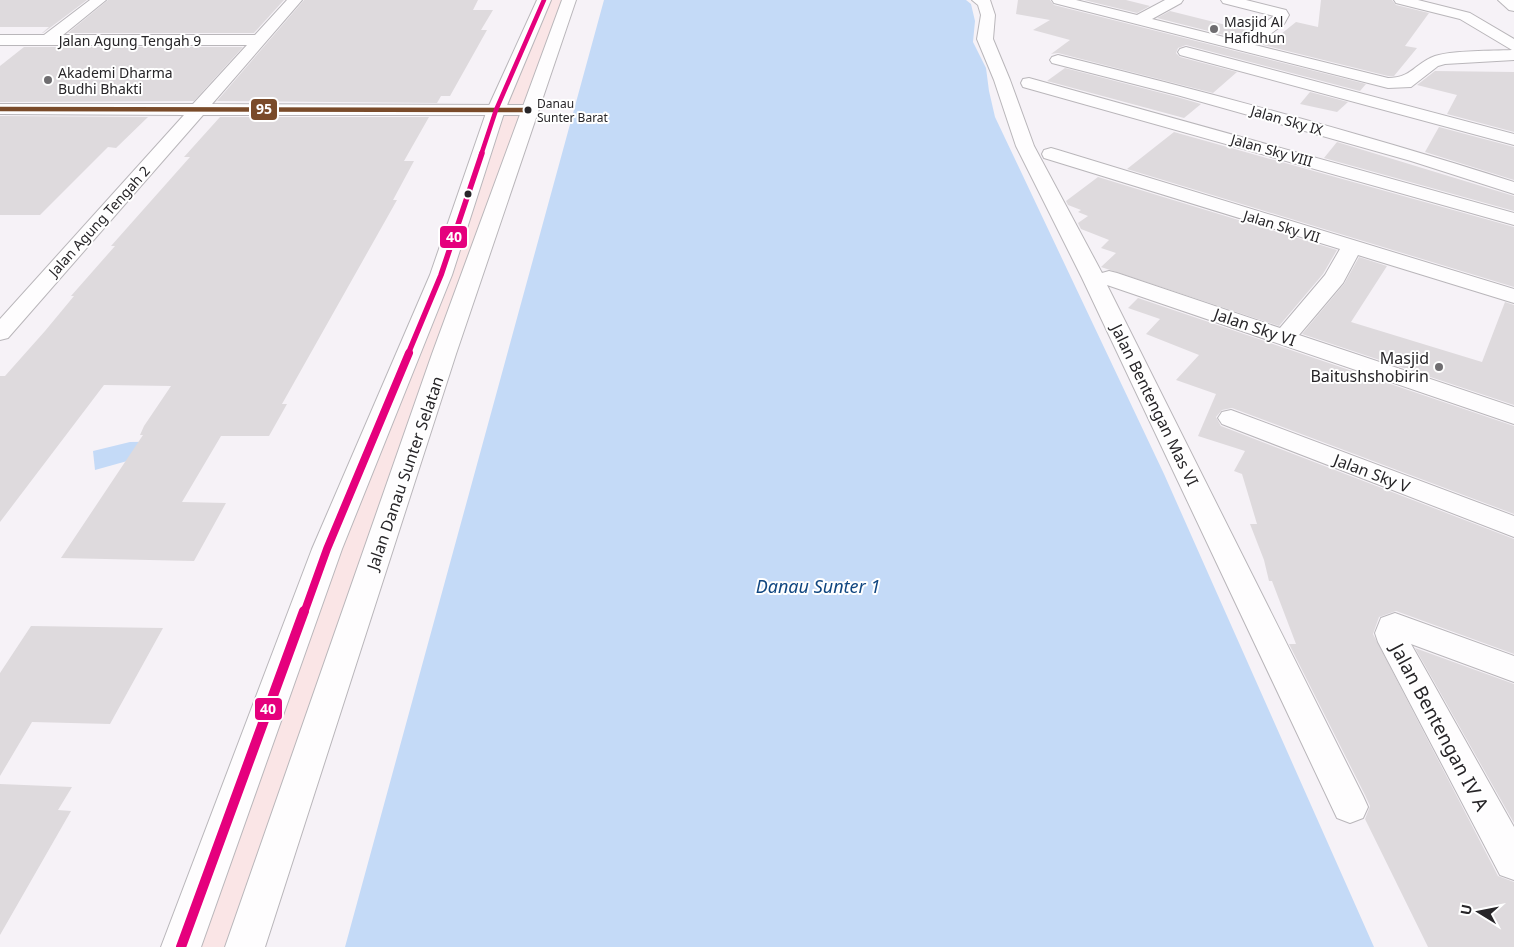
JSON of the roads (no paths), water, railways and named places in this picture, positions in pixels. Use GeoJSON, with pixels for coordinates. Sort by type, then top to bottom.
{"type":"FeatureCollection","features":[{"type":"Feature","properties":{"kind":"street"},"geometry":{"type":"LineString","coordinates":[[48,40],[99,0]]}},
{"type":"Feature","properties":{"kind":"street","name":"Jalan Agung Tengah 2"},"geometry":{"type":"LineString","coordinates":[[0,333],[295,0]]}},
{"type":"Feature","properties":{"kind":"street"},"geometry":{"type":"LineString","coordinates":[[181,947],[327,549],[441,275],[496,110],[544,0]]}},
{"type":"Feature","properties":{"kind":"street","name":"Jalan Danau Sunter Selatan"},"geometry":{"type":"LineString","coordinates":[[245,947],[364,589],[528,110],[570,0]]}},
{"type":"Feature","properties":{"kind":"street","name":"Jalan Bentengan Mas VI"},"geometry":{"type":"LineString","coordinates":[[980,0],[985,3],[988,15],[985,39],[1002,80],[1025,146],[1094,278],[1350,807]]}},
{"type":"Feature","properties":{"kind":"street"},"geometry":{"type":"LineString","coordinates":[[1060,0],[1397,84],[1405,83],[1432,63],[1442,59],[1514,55]]}},
{"type":"Feature","properties":{"kind":"street"},"geometry":{"type":"LineString","coordinates":[[1140,20],[1176,0]]}},
{"type":"Feature","properties":{"kind":"street"},"geometry":{"type":"LineString","coordinates":[[1228,0],[1281,13],[1282,15],[1280,21],[1243,46]]}},
{"type":"Feature","properties":{"kind":"street"},"geometry":{"type":"LineString","coordinates":[[1401,0],[1466,16],[1514,46]]}},
{"type":"Feature","properties":{"kind":"street"},"geometry":{"type":"LineString","coordinates":[[1505,0],[1514,7]]}},
{"type":"Feature","properties":{"kind":"street","name":"Jalan Agung Tengah 9"},"geometry":{"type":"LineString","coordinates":[[0,40],[260,40]]}},
{"type":"Feature","properties":{"kind":"street"},"geometry":{"type":"LineString","coordinates":[[1186,52],[1514,140]]}},
{"type":"Feature","properties":{"kind":"street","name":"Jalan Sky IX"},"geometry":{"type":"LineString","coordinates":[[1058,60],[1183,91],[1418,157],[1514,188]]}},
{"type":"Feature","properties":{"kind":"street","name":"Jalan Sky VIII"},"geometry":{"type":"LineString","coordinates":[[1029,83],[1514,219]]}},
{"type":"Feature","properties":{"kind":"street"},"geometry":{"type":"LineString","coordinates":[[1148,116],[1183,91]]}},
{"type":"Feature","properties":{"kind":"street"},"geometry":{"type":"LineString","coordinates":[[0,109],[528,110]]}},
{"type":"Feature","properties":{"kind":"street","name":"Jalan Sky VII"},"geometry":{"type":"LineString","coordinates":[[1050,154],[1514,296]]}},
{"type":"Feature","properties":{"kind":"street"},"geometry":{"type":"LineString","coordinates":[[1285,337],[1335,278],[1352,247]]}},
{"type":"Feature","properties":{"kind":"street","name":"Jalan Sky VI"},"geometry":{"type":"LineString","coordinates":[[1109,278],[1514,416]]}},
{"type":"Feature","properties":{"kind":"street","name":"Jalan Sky V"},"geometry":{"type":"LineString","coordinates":[[1231,418],[1514,527]]}},
{"type":"Feature","properties":{"kind":"street","name":"Jalan Bentengan IV A"},"geometry":{"type":"LineString","coordinates":[[1514,668],[1395,624],[1392,626],[1391,633],[1394,642],[1514,863]]}},
{"type":"Feature","properties":{"kind":"water","name":"Danau Sunter 1"},"geometry":{"type":"Polygon","coordinates":[[[604,0],[966,0],[971,4],[975,21],[973,42],[986,68],[995,117],[1164,474],[1374,947],[345,947],[604,0]]]}},
{"type":"Feature","properties":{"kind":"water"},"geometry":{"type":"Polygon","coordinates":[[[199,441],[95,470],[93,451],[130,442],[199,441]]]}},
{"type":"Feature","properties":{"kind":"place","name":"Masjid Al Hafidhun"},"geometry":{"type":"Point","coordinates":[1214,29]}},
{"type":"Feature","properties":{"kind":"place","name":"Akademi Dharma Budhi Bhakti"},"geometry":{"type":"Point","coordinates":[48,80]}},
{"type":"Feature","properties":{"kind":"place","name":"Danau Sunter Barat"},"geometry":{"type":"Point","coordinates":[528,110]}},
{"type":"Feature","properties":{"kind":"place","name":"Masjid Baitushshobirin"},"geometry":{"type":"Point","coordinates":[1439,367]}}]}
